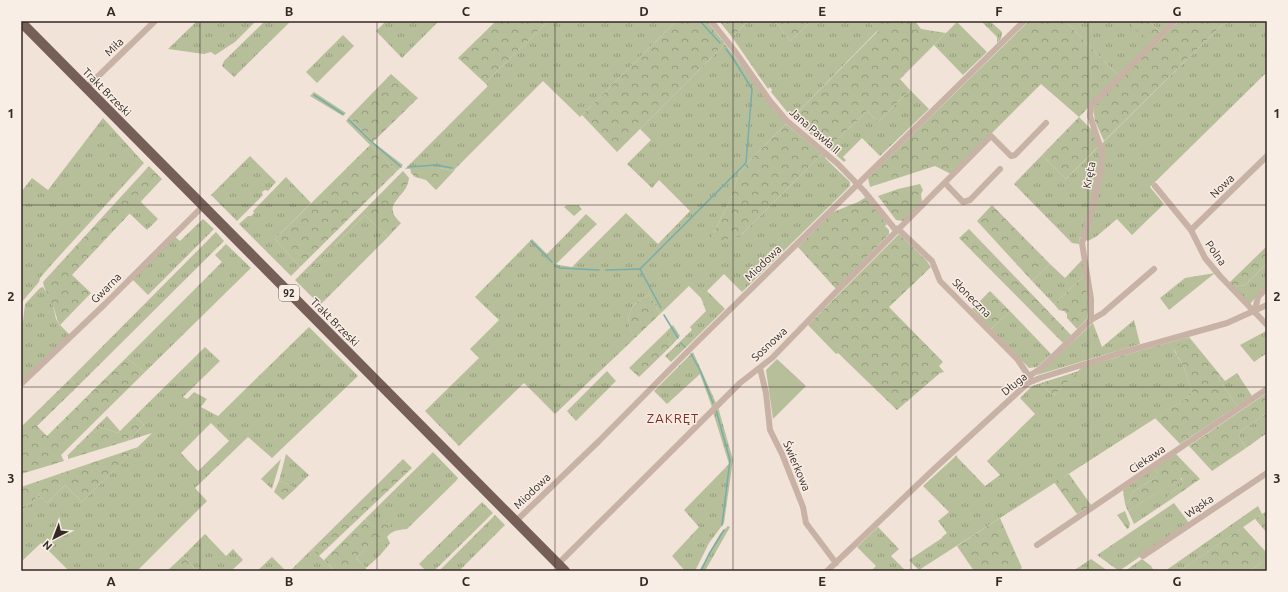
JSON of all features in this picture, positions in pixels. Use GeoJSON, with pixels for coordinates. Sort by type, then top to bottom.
{"type":"FeatureCollection","features":[{"type":"Feature","properties":{"kind":"main road","name":"Trakt Brzeski"},"geometry":{"type":"LineString","coordinates":[[21,22],[561,568]]}},
{"type":"Feature","properties":{"kind":"street","name":"Miła"},"geometry":{"type":"LineString","coordinates":[[86,88],[155,21]]}},
{"type":"Feature","properties":{"kind":"street","name":"Jana Pawła II"},"geometry":{"type":"LineString","coordinates":[[711,21],[734,50],[770,101],[786,120],[838,164],[857,184],[890,224],[894,228],[898,229]]}},
{"type":"Feature","properties":{"kind":"street","name":"Miodowa"},"geometry":{"type":"LineString","coordinates":[[516,521],[599,441],[698,341],[1024,21]]}},
{"type":"Feature","properties":{"kind":"street","name":"Kręta"},"geometry":{"type":"LineString","coordinates":[[1091,320],[1091,299],[1082,243],[1091,214],[1102,165],[1102,152],[1090,116],[1091,106],[1175,21]]}},
{"type":"Feature","properties":{"kind":"street","name":"Sosnowa"},"geometry":{"type":"LineString","coordinates":[[561,568],[740,383],[772,358],[991,136],[1011,156],[1015,155],[1046,123]]}},
{"type":"Feature","properties":{"kind":"street","name":"Nowa"},"geometry":{"type":"LineString","coordinates":[[1191,230],[1267,156]]}},
{"type":"Feature","properties":{"kind":"street"},"geometry":{"type":"LineString","coordinates":[[945,183],[963,202],[970,200],[1000,169]]}},
{"type":"Feature","properties":{"kind":"street","name":"Polna"},"geometry":{"type":"LineString","coordinates":[[1155,186],[1191,230],[1205,258],[1220,276],[1267,325]]}},
{"type":"Feature","properties":{"kind":"street","name":"Gwarna"},"geometry":{"type":"LineString","coordinates":[[22,383],[105,304],[203,206]]}},
{"type":"Feature","properties":{"kind":"street","name":"Słoneczna"},"geometry":{"type":"LineString","coordinates":[[898,229],[932,261],[940,280],[1018,360],[1031,378]]}},
{"type":"Feature","properties":{"kind":"street"},"geometry":{"type":"LineString","coordinates":[[1031,378],[1091,320],[1103,313],[1154,269]]}},
{"type":"Feature","properties":{"kind":"street"},"geometry":{"type":"LineString","coordinates":[[1254,310],[1258,297],[1267,288]]}},
{"type":"Feature","properties":{"kind":"street","name":"Długa"},"geometry":{"type":"LineString","coordinates":[[827,571],[933,470],[974,434],[1031,378],[1227,323],[1267,305]]}},
{"type":"Feature","properties":{"kind":"street","name":"Świerkowa"},"geometry":{"type":"LineString","coordinates":[[760,368],[766,393],[770,430],[782,454],[803,508],[806,523],[836,562]]}},
{"type":"Feature","properties":{"kind":"street","name":"Ciekawa"},"geometry":{"type":"LineString","coordinates":[[1037,545],[1267,389]]}},
{"type":"Feature","properties":{"kind":"street","name":"Wąska"},"geometry":{"type":"LineString","coordinates":[[1143,556],[1267,473]]}},
{"type":"Feature","properties":{"kind":"green space"},"geometry":{"type":"Polygon","coordinates":[[[197,21],[256,21],[235,42],[215,55],[211,52],[204,54],[168,49],[197,21]]]}},
{"type":"Feature","properties":{"kind":"green space"},"geometry":{"type":"Polygon","coordinates":[[[265,21],[291,21],[234,77],[222,66],[224,61],[265,21]]]}},
{"type":"Feature","properties":{"kind":"green space"},"geometry":{"type":"Polygon","coordinates":[[[386,21],[439,21],[402,58],[376,31],[386,21]]]}},
{"type":"Feature","properties":{"kind":"green space"},"geometry":{"type":"Polygon","coordinates":[[[496,21],[548,21],[485,83],[458,58],[496,21]]]}},
{"type":"Feature","properties":{"kind":"green space"},"geometry":{"type":"Polygon","coordinates":[[[548,21],[676,21],[580,117],[543,81],[454,171],[440,168],[405,169],[488,86],[485,83],[548,21]]]}},
{"type":"Feature","properties":{"kind":"green space"},"geometry":{"type":"Polygon","coordinates":[[[676,21],[707,21],[725,44],[617,152],[582,115],[676,21]]]}},
{"type":"Feature","properties":{"kind":"green space"},"geometry":{"type":"Polygon","coordinates":[[[719,21],[748,21],[732,37],[719,21]]]}},
{"type":"Feature","properties":{"kind":"green space"},"geometry":{"type":"Polygon","coordinates":[[[748,21],[775,21],[790,41],[812,21],[868,21],[878,30],[792,118],[790,112],[788,113],[771,92],[772,90],[770,87],[768,89],[732,37],[748,21]]]}},
{"type":"Feature","properties":{"kind":"green space"},"geometry":{"type":"Polygon","coordinates":[[[775,21],[812,21],[790,41],[775,21]]]}},
{"type":"Feature","properties":{"kind":"green space"},"geometry":{"type":"Polygon","coordinates":[[[868,21],[915,21],[921,29],[946,33],[900,79],[910,90],[878,122],[867,111],[828,148],[809,133],[810,131],[807,129],[806,130],[792,118],[878,31],[868,21]]]}},
{"type":"Feature","properties":{"kind":"green space"},"geometry":{"type":"Polygon","coordinates":[[[981,21],[990,21],[1002,32],[1001,39],[997,43],[997,37],[981,21]]]}},
{"type":"Feature","properties":{"kind":"green space"},"geometry":{"type":"Polygon","coordinates":[[[1029,21],[1065,21],[1119,76],[1079,117],[1041,84],[951,174],[935,166],[870,187],[868,178],[1029,21]]]}},
{"type":"Feature","properties":{"kind":"green space"},"geometry":{"type":"Polygon","coordinates":[[[1065,21],[1131,21],[1136,28],[1152,42],[1119,76],[1065,21]]]}},
{"type":"Feature","properties":{"kind":"green space"},"geometry":{"type":"Polygon","coordinates":[[[1131,21],[1149,21],[1161,33],[1152,42],[1133,28],[1131,21]]]}},
{"type":"Feature","properties":{"kind":"green space"},"geometry":{"type":"Polygon","coordinates":[[[1149,21],[1173,21],[1161,33],[1149,21]]]}},
{"type":"Feature","properties":{"kind":"green space"},"geometry":{"type":"Polygon","coordinates":[[[1179,21],[1220,21],[1223,24],[1104,141],[1095,121],[1093,107],[1179,21]]]}},
{"type":"Feature","properties":{"kind":"green space"},"geometry":{"type":"Polygon","coordinates":[[[1220,21],[1267,21],[1267,72],[1150,187],[1164,204],[1132,235],[1117,219],[1097,236],[1088,241],[1080,237],[1079,244],[1072,243],[1014,184],[1042,155],[1066,179],[1223,24],[1220,21]]]}},
{"type":"Feature","properties":{"kind":"green space"},"geometry":{"type":"Polygon","coordinates":[[[957,22],[987,52],[963,75],[934,45],[957,22]]]}},
{"type":"Feature","properties":{"kind":"green space"},"geometry":{"type":"Polygon","coordinates":[[[343,35],[354,46],[317,83],[306,72],[343,35]]]}},
{"type":"Feature","properties":{"kind":"green space"},"geometry":{"type":"Polygon","coordinates":[[[725,44],[786,124],[740,171],[727,207],[712,236],[741,235],[822,154],[850,182],[850,186],[742,292],[724,274],[707,291],[725,309],[671,362],[665,356],[692,330],[690,327],[706,311],[701,298],[689,286],[660,314],[649,294],[638,301],[631,309],[629,314],[630,329],[635,338],[555,414],[524,383],[459,446],[425,411],[479,358],[470,349],[499,320],[475,297],[532,239],[547,254],[586,214],[597,224],[556,264],[572,267],[626,213],[658,244],[690,211],[659,180],[652,188],[627,164],[651,140],[640,129],[725,44]]]}},
{"type":"Feature","properties":{"kind":"green space"},"geometry":{"type":"Polygon","coordinates":[[[391,74],[418,98],[373,142],[349,117],[391,74]]]}},
{"type":"Feature","properties":{"kind":"green space"},"geometry":{"type":"Polygon","coordinates":[[[910,90],[929,109],[880,156],[862,138],[843,157],[846,160],[844,162],[828,148],[867,111],[878,122],[910,90]]]}},
{"type":"Feature","properties":{"kind":"green space"},"geometry":{"type":"Polygon","coordinates":[[[314,92],[346,113],[343,116],[310,96],[314,92]]]}},
{"type":"Feature","properties":{"kind":"green space"},"geometry":{"type":"Polygon","coordinates":[[[349,117],[373,142],[403,165],[397,171],[346,121],[349,117]]]}},
{"type":"Feature","properties":{"kind":"green space"},"geometry":{"type":"Polygon","coordinates":[[[1079,117],[1092,130],[1099,146],[1066,179],[1042,155],[1079,117]]]}},
{"type":"Feature","properties":{"kind":"green space"},"geometry":{"type":"Polygon","coordinates":[[[103,118],[144,163],[53,263],[21,303],[21,192],[32,178],[48,190],[103,118]]]}},
{"type":"Feature","properties":{"kind":"green space"},"geometry":{"type":"Polygon","coordinates":[[[786,124],[822,154],[741,235],[715,243],[713,242],[712,236],[727,207],[740,171],[786,124]]]}},
{"type":"Feature","properties":{"kind":"green space"},"geometry":{"type":"Polygon","coordinates":[[[370,145],[397,171],[300,267],[275,239],[370,145]]]}},
{"type":"Feature","properties":{"kind":"green space"},"geometry":{"type":"Polygon","coordinates":[[[250,156],[276,182],[268,191],[265,190],[262,192],[263,195],[237,221],[211,195],[250,156]]]}},
{"type":"Feature","properties":{"kind":"green space"},"geometry":{"type":"Polygon","coordinates":[[[149,166],[162,179],[72,275],[91,293],[60,325],[52,303],[44,288],[43,282],[149,166]]]}},
{"type":"Feature","properties":{"kind":"green space"},"geometry":{"type":"Polygon","coordinates":[[[410,168],[440,168],[454,171],[436,190],[426,180],[415,177],[411,173],[410,168]]]}},
{"type":"Feature","properties":{"kind":"green space"},"geometry":{"type":"Polygon","coordinates":[[[403,171],[409,178],[407,185],[393,206],[395,216],[401,223],[388,237],[365,215],[307,273],[304,271],[403,171]]]}},
{"type":"Feature","properties":{"kind":"green space"},"geometry":{"type":"Polygon","coordinates":[[[286,177],[311,203],[275,239],[300,267],[291,276],[239,224],[254,213],[253,211],[286,177]]]}},
{"type":"Feature","properties":{"kind":"green space"},"geometry":{"type":"Polygon","coordinates":[[[920,184],[923,190],[921,194],[922,202],[903,221],[896,220],[878,196],[898,189],[920,184]]]}},
{"type":"Feature","properties":{"kind":"green space"},"geometry":{"type":"Polygon","coordinates":[[[866,197],[887,224],[885,226],[889,230],[889,234],[836,289],[798,247],[833,212],[858,202],[866,197]]]}},
{"type":"Feature","properties":{"kind":"green space"},"geometry":{"type":"Polygon","coordinates":[[[140,201],[158,219],[147,230],[129,213],[140,201]]]}},
{"type":"Feature","properties":{"kind":"green space"},"geometry":{"type":"Polygon","coordinates":[[[567,205],[578,205],[582,209],[574,216],[564,207],[567,205]]]}},
{"type":"Feature","properties":{"kind":"green space"},"geometry":{"type":"Polygon","coordinates":[[[992,205],[1050,264],[1032,281],[977,221],[992,205]]]}},
{"type":"Feature","properties":{"kind":"green space"},"geometry":{"type":"Polygon","coordinates":[[[365,215],[388,237],[320,305],[295,280],[304,271],[307,273],[365,215]]]}},
{"type":"Feature","properties":{"kind":"green space"},"geometry":{"type":"Polygon","coordinates":[[[203,219],[214,229],[148,295],[132,279],[174,236],[180,241],[203,219]]]}},
{"type":"Feature","properties":{"kind":"green space"},"geometry":{"type":"Polygon","coordinates":[[[969,229],[1071,335],[1063,343],[959,238],[969,229]]]}},
{"type":"Feature","properties":{"kind":"green space"},"geometry":{"type":"Polygon","coordinates":[[[216,232],[224,241],[78,386],[70,379],[216,232]]]}},
{"type":"Feature","properties":{"kind":"green space"},"geometry":{"type":"Polygon","coordinates":[[[899,234],[926,260],[931,267],[889,307],[943,362],[939,366],[944,372],[940,373],[897,410],[838,353],[836,354],[808,325],[899,234]]]}},
{"type":"Feature","properties":{"kind":"green space"},"geometry":{"type":"Polygon","coordinates":[[[226,244],[251,268],[145,372],[126,358],[222,262],[215,255],[226,244]]]}},
{"type":"Feature","properties":{"kind":"green space"},"geometry":{"type":"Polygon","coordinates":[[[1267,246],[1267,266],[1265,265],[1243,286],[1239,285],[1234,288],[1229,283],[1267,246]]]}},
{"type":"Feature","properties":{"kind":"green space"},"geometry":{"type":"Polygon","coordinates":[[[1082,260],[1085,275],[1054,304],[1032,281],[1050,264],[1065,278],[1082,260]]]}},
{"type":"Feature","properties":{"kind":"green space"},"geometry":{"type":"Polygon","coordinates":[[[1265,265],[1267,266],[1267,285],[1250,304],[1234,288],[1239,285],[1243,286],[1246,284],[1265,265]]]}},
{"type":"Feature","properties":{"kind":"green space"},"geometry":{"type":"Polygon","coordinates":[[[1215,273],[1169,310],[1160,298],[1185,278],[1215,273]]]}},
{"type":"Feature","properties":{"kind":"green space"},"geometry":{"type":"Polygon","coordinates":[[[1085,275],[1088,302],[1087,319],[1077,329],[1067,318],[1067,314],[1064,311],[1059,310],[1054,304],[1085,275]]]}},
{"type":"Feature","properties":{"kind":"green space"},"geometry":{"type":"Polygon","coordinates":[[[43,287],[52,301],[56,319],[70,335],[21,382],[21,324],[23,321],[25,304],[40,288],[43,287]]]}},
{"type":"Feature","properties":{"kind":"green space"},"geometry":{"type":"Polygon","coordinates":[[[990,291],[1010,311],[991,329],[972,309],[990,291]]]}},
{"type":"Feature","properties":{"kind":"green space"},"geometry":{"type":"Polygon","coordinates":[[[649,294],[660,314],[635,338],[630,329],[629,314],[631,309],[638,301],[649,294]]]}},
{"type":"Feature","properties":{"kind":"green space"},"geometry":{"type":"Polygon","coordinates":[[[1010,311],[1051,354],[1037,367],[1029,368],[991,329],[1010,311]]]}},
{"type":"Feature","properties":{"kind":"green space"},"geometry":{"type":"Polygon","coordinates":[[[1134,320],[1140,344],[1037,375],[1093,323],[1102,347],[1134,320]]]}},
{"type":"Feature","properties":{"kind":"green space"},"geometry":{"type":"Polygon","coordinates":[[[673,325],[680,336],[672,345],[665,333],[673,325]]]}},
{"type":"Feature","properties":{"kind":"green space"},"geometry":{"type":"Polygon","coordinates":[[[309,327],[358,376],[272,458],[248,437],[195,488],[207,501],[139,569],[135,571],[69,571],[41,543],[21,562],[21,507],[23,510],[39,495],[47,503],[65,485],[82,502],[152,433],[127,441],[144,425],[135,416],[205,347],[220,361],[183,397],[187,399],[194,392],[207,399],[201,407],[218,416],[309,327]],[[211,423],[181,453],[198,471],[229,441],[211,423]]]}},
{"type":"Feature","properties":{"kind":"green space"},"geometry":{"type":"Polygon","coordinates":[[[1266,331],[1267,353],[1254,362],[1240,345],[1266,331]]]}},
{"type":"Feature","properties":{"kind":"green space"},"geometry":{"type":"Polygon","coordinates":[[[665,333],[672,345],[639,377],[629,368],[665,333]]]}},
{"type":"Feature","properties":{"kind":"green space"},"geometry":{"type":"Polygon","coordinates":[[[1189,337],[1174,350],[1184,368],[1193,394],[919,570],[909,560],[947,533],[938,521],[949,512],[923,486],[957,455],[957,457],[985,486],[1000,475],[987,461],[1035,414],[1020,398],[1032,386],[1041,383],[1050,393],[1054,395],[1082,367],[1189,337]]]}},
{"type":"Feature","properties":{"kind":"green space"},"geometry":{"type":"Polygon","coordinates":[[[1189,337],[1221,376],[1218,378],[1237,406],[1180,444],[1155,418],[1193,394],[1184,368],[1174,349],[1189,337]]]}},
{"type":"Feature","properties":{"kind":"green space"},"geometry":{"type":"Polygon","coordinates":[[[693,352],[716,403],[712,407],[700,374],[667,404],[654,391],[693,352]]]}},
{"type":"Feature","properties":{"kind":"green space"},"geometry":{"type":"Polygon","coordinates":[[[126,358],[145,372],[61,455],[64,461],[21,474],[21,427],[70,379],[78,386],[37,426],[47,436],[126,358]]]}},
{"type":"Feature","properties":{"kind":"green space"},"geometry":{"type":"Polygon","coordinates":[[[777,359],[806,386],[773,419],[766,370],[777,359]]]}},
{"type":"Feature","properties":{"kind":"green space"},"geometry":{"type":"Polygon","coordinates":[[[607,371],[616,381],[576,421],[567,411],[607,371]]]}},
{"type":"Feature","properties":{"kind":"green space"},"geometry":{"type":"Polygon","coordinates":[[[1079,371],[1054,395],[1050,393],[1041,383],[1079,371]]]}},
{"type":"Feature","properties":{"kind":"green space"},"geometry":{"type":"Polygon","coordinates":[[[1237,373],[1252,396],[1237,406],[1218,378],[1221,376],[1225,381],[1237,373]]]}},
{"type":"Feature","properties":{"kind":"green space"},"geometry":{"type":"Polygon","coordinates":[[[1267,393],[1267,413],[1241,431],[1239,437],[1246,448],[1212,471],[1189,446],[1267,393]]]}},
{"type":"Feature","properties":{"kind":"green space"},"geometry":{"type":"Polygon","coordinates":[[[718,407],[733,460],[724,523],[709,543],[695,571],[685,571],[672,556],[699,527],[684,510],[729,464],[713,412],[718,407]]]}},
{"type":"Feature","properties":{"kind":"green space"},"geometry":{"type":"Polygon","coordinates":[[[1267,413],[1267,433],[1246,448],[1239,437],[1241,431],[1267,413]]]}},
{"type":"Feature","properties":{"kind":"green space"},"geometry":{"type":"Polygon","coordinates":[[[107,416],[120,431],[118,433],[97,426],[107,416]]]}},
{"type":"Feature","properties":{"kind":"green space"},"geometry":{"type":"Polygon","coordinates":[[[135,416],[144,425],[127,441],[68,459],[68,455],[97,426],[118,433],[135,416]]]}},
{"type":"Feature","properties":{"kind":"green space"},"geometry":{"type":"Polygon","coordinates":[[[138,447],[82,502],[65,485],[47,503],[39,495],[23,510],[21,507],[21,487],[138,447]]]}},
{"type":"Feature","properties":{"kind":"green space"},"geometry":{"type":"Polygon","coordinates":[[[433,452],[458,478],[407,529],[391,533],[387,537],[390,543],[366,568],[356,558],[392,523],[374,527],[365,519],[433,452]]]}},
{"type":"Feature","properties":{"kind":"green space"},"geometry":{"type":"Polygon","coordinates":[[[286,454],[309,475],[295,489],[288,484],[279,481],[286,454]]]}},
{"type":"Feature","properties":{"kind":"green space"},"geometry":{"type":"Polygon","coordinates":[[[1176,454],[1200,479],[1170,500],[1167,496],[1183,484],[1181,478],[1128,511],[1125,504],[1129,501],[1133,492],[1158,476],[1155,468],[1176,454]]]}},
{"type":"Feature","properties":{"kind":"green space"},"geometry":{"type":"Polygon","coordinates":[[[281,459],[272,489],[261,479],[281,459]]]}},
{"type":"Feature","properties":{"kind":"green space"},"geometry":{"type":"Polygon","coordinates":[[[403,459],[412,468],[319,556],[312,549],[403,459]]]}},
{"type":"Feature","properties":{"kind":"green space"},"geometry":{"type":"Polygon","coordinates":[[[1155,468],[1158,476],[1133,492],[1129,501],[1125,504],[1123,490],[1155,468]]]}},
{"type":"Feature","properties":{"kind":"green space"},"geometry":{"type":"Polygon","coordinates":[[[1069,474],[1091,505],[1077,514],[1054,482],[1069,474]]]}},
{"type":"Feature","properties":{"kind":"green space"},"geometry":{"type":"Polygon","coordinates":[[[1180,478],[1183,481],[1183,484],[1169,494],[1168,496],[1170,500],[1134,524],[1128,511],[1180,478]]]}},
{"type":"Feature","properties":{"kind":"green space"},"geometry":{"type":"Polygon","coordinates":[[[279,481],[288,484],[295,489],[283,500],[274,492],[279,481]]]}},
{"type":"Feature","properties":{"kind":"green space"},"geometry":{"type":"Polygon","coordinates":[[[482,502],[493,513],[434,571],[426,571],[419,564],[482,502]]]}},
{"type":"Feature","properties":{"kind":"green space"},"geometry":{"type":"Polygon","coordinates":[[[1174,503],[1189,523],[1119,571],[1097,555],[1174,503]]]}},
{"type":"Feature","properties":{"kind":"green space"},"geometry":{"type":"Polygon","coordinates":[[[1258,506],[1262,514],[1180,571],[1165,571],[1258,506]]]}},
{"type":"Feature","properties":{"kind":"green space"},"geometry":{"type":"Polygon","coordinates":[[[1125,511],[1130,524],[1129,528],[1127,529],[1117,515],[1125,511]]]}},
{"type":"Feature","properties":{"kind":"green space"},"geometry":{"type":"Polygon","coordinates":[[[1267,511],[1267,520],[1262,514],[1267,511]]]}},
{"type":"Feature","properties":{"kind":"green space"},"geometry":{"type":"Polygon","coordinates":[[[1262,514],[1267,520],[1267,533],[1255,519],[1262,514]]]}},
{"type":"Feature","properties":{"kind":"green space"},"geometry":{"type":"Polygon","coordinates":[[[387,515],[393,523],[356,558],[366,568],[366,571],[329,571],[332,568],[324,560],[365,519],[374,527],[387,515]]]}},
{"type":"Feature","properties":{"kind":"green space"},"geometry":{"type":"Polygon","coordinates":[[[495,515],[505,525],[459,571],[439,571],[495,515]]]}},
{"type":"Feature","properties":{"kind":"green space"},"geometry":{"type":"Polygon","coordinates":[[[1000,518],[1022,568],[1018,571],[974,571],[957,546],[1000,518]]]}},
{"type":"Feature","properties":{"kind":"green space"},"geometry":{"type":"Polygon","coordinates":[[[728,526],[730,527],[705,571],[699,571],[720,534],[728,526]]]}},
{"type":"Feature","properties":{"kind":"green space"},"geometry":{"type":"Polygon","coordinates":[[[878,527],[899,549],[891,556],[906,571],[871,571],[876,566],[857,547],[878,527]]]}},
{"type":"Feature","properties":{"kind":"green space"},"geometry":{"type":"Polygon","coordinates":[[[1243,527],[1267,553],[1267,559],[1249,571],[1180,571],[1243,527]]]}},
{"type":"Feature","properties":{"kind":"green space"},"geometry":{"type":"Polygon","coordinates":[[[205,534],[226,556],[233,549],[243,560],[231,571],[197,571],[183,556],[205,534]]]}},
{"type":"Feature","properties":{"kind":"green space"},"geometry":{"type":"Polygon","coordinates":[[[312,549],[332,568],[329,571],[290,571],[312,549]]]}},
{"type":"Feature","properties":{"kind":"green space"},"geometry":{"type":"Polygon","coordinates":[[[183,556],[197,571],[167,571],[183,556]]]}},
{"type":"Feature","properties":{"kind":"green space"},"geometry":{"type":"Polygon","coordinates":[[[272,557],[286,571],[257,571],[272,557]]]}},
{"type":"Feature","properties":{"kind":"green space"},"geometry":{"type":"Polygon","coordinates":[[[1091,559],[1108,571],[1073,571],[1091,559]]]}},
{"type":"Feature","properties":{"kind":"green space"},"geometry":{"type":"Polygon","coordinates":[[[1142,559],[1151,566],[1154,571],[1125,571],[1142,559]]]}},
{"type":"Feature","properties":{"kind":"green space"},"geometry":{"type":"Polygon","coordinates":[[[1267,559],[1267,571],[1249,571],[1267,559]]]}},
{"type":"Feature","properties":{"kind":"waterway"},"geometry":{"type":"LineString","coordinates":[[700,21],[720,43]]}},
{"type":"Feature","properties":{"kind":"waterway"},"geometry":{"type":"LineString","coordinates":[[661,308],[640,269],[746,163],[752,89],[726,49]]}},
{"type":"Feature","properties":{"kind":"waterway"},"geometry":{"type":"LineString","coordinates":[[314,95],[343,114]]}},
{"type":"Feature","properties":{"kind":"waterway"},"geometry":{"type":"LineString","coordinates":[[349,120],[401,167]]}},
{"type":"Feature","properties":{"kind":"waterway"},"geometry":{"type":"LineString","coordinates":[[408,167],[436,165],[452,168]]}},
{"type":"Feature","properties":{"kind":"waterway"},"geometry":{"type":"LineString","coordinates":[[531,241],[552,262]]}},
{"type":"Feature","properties":{"kind":"waterway"},"geometry":{"type":"LineString","coordinates":[[555,266],[560,268],[599,270]]}},
{"type":"Feature","properties":{"kind":"waterway"},"geometry":{"type":"LineString","coordinates":[[606,270],[640,269]]}},
{"type":"Feature","properties":{"kind":"waterway"},"geometry":{"type":"LineString","coordinates":[[664,315],[678,338]]}},
{"type":"Feature","properties":{"kind":"waterway"},"geometry":{"type":"LineString","coordinates":[[681,343],[685,347]]}},
{"type":"Feature","properties":{"kind":"waterway"},"geometry":{"type":"LineString","coordinates":[[691,354],[700,370],[713,403]]}},
{"type":"Feature","properties":{"kind":"waterway"},"geometry":{"type":"LineString","coordinates":[[716,410],[730,460],[722,525]]}},
{"type":"Feature","properties":{"kind":"waterway"},"geometry":{"type":"LineString","coordinates":[[701,571],[709,554],[724,530]]}},
{"type":"Feature","properties":{"kind":"district","name":"ZAKRĘT"},"geometry":{"type":"Point","coordinates":[673,418]}}]}
